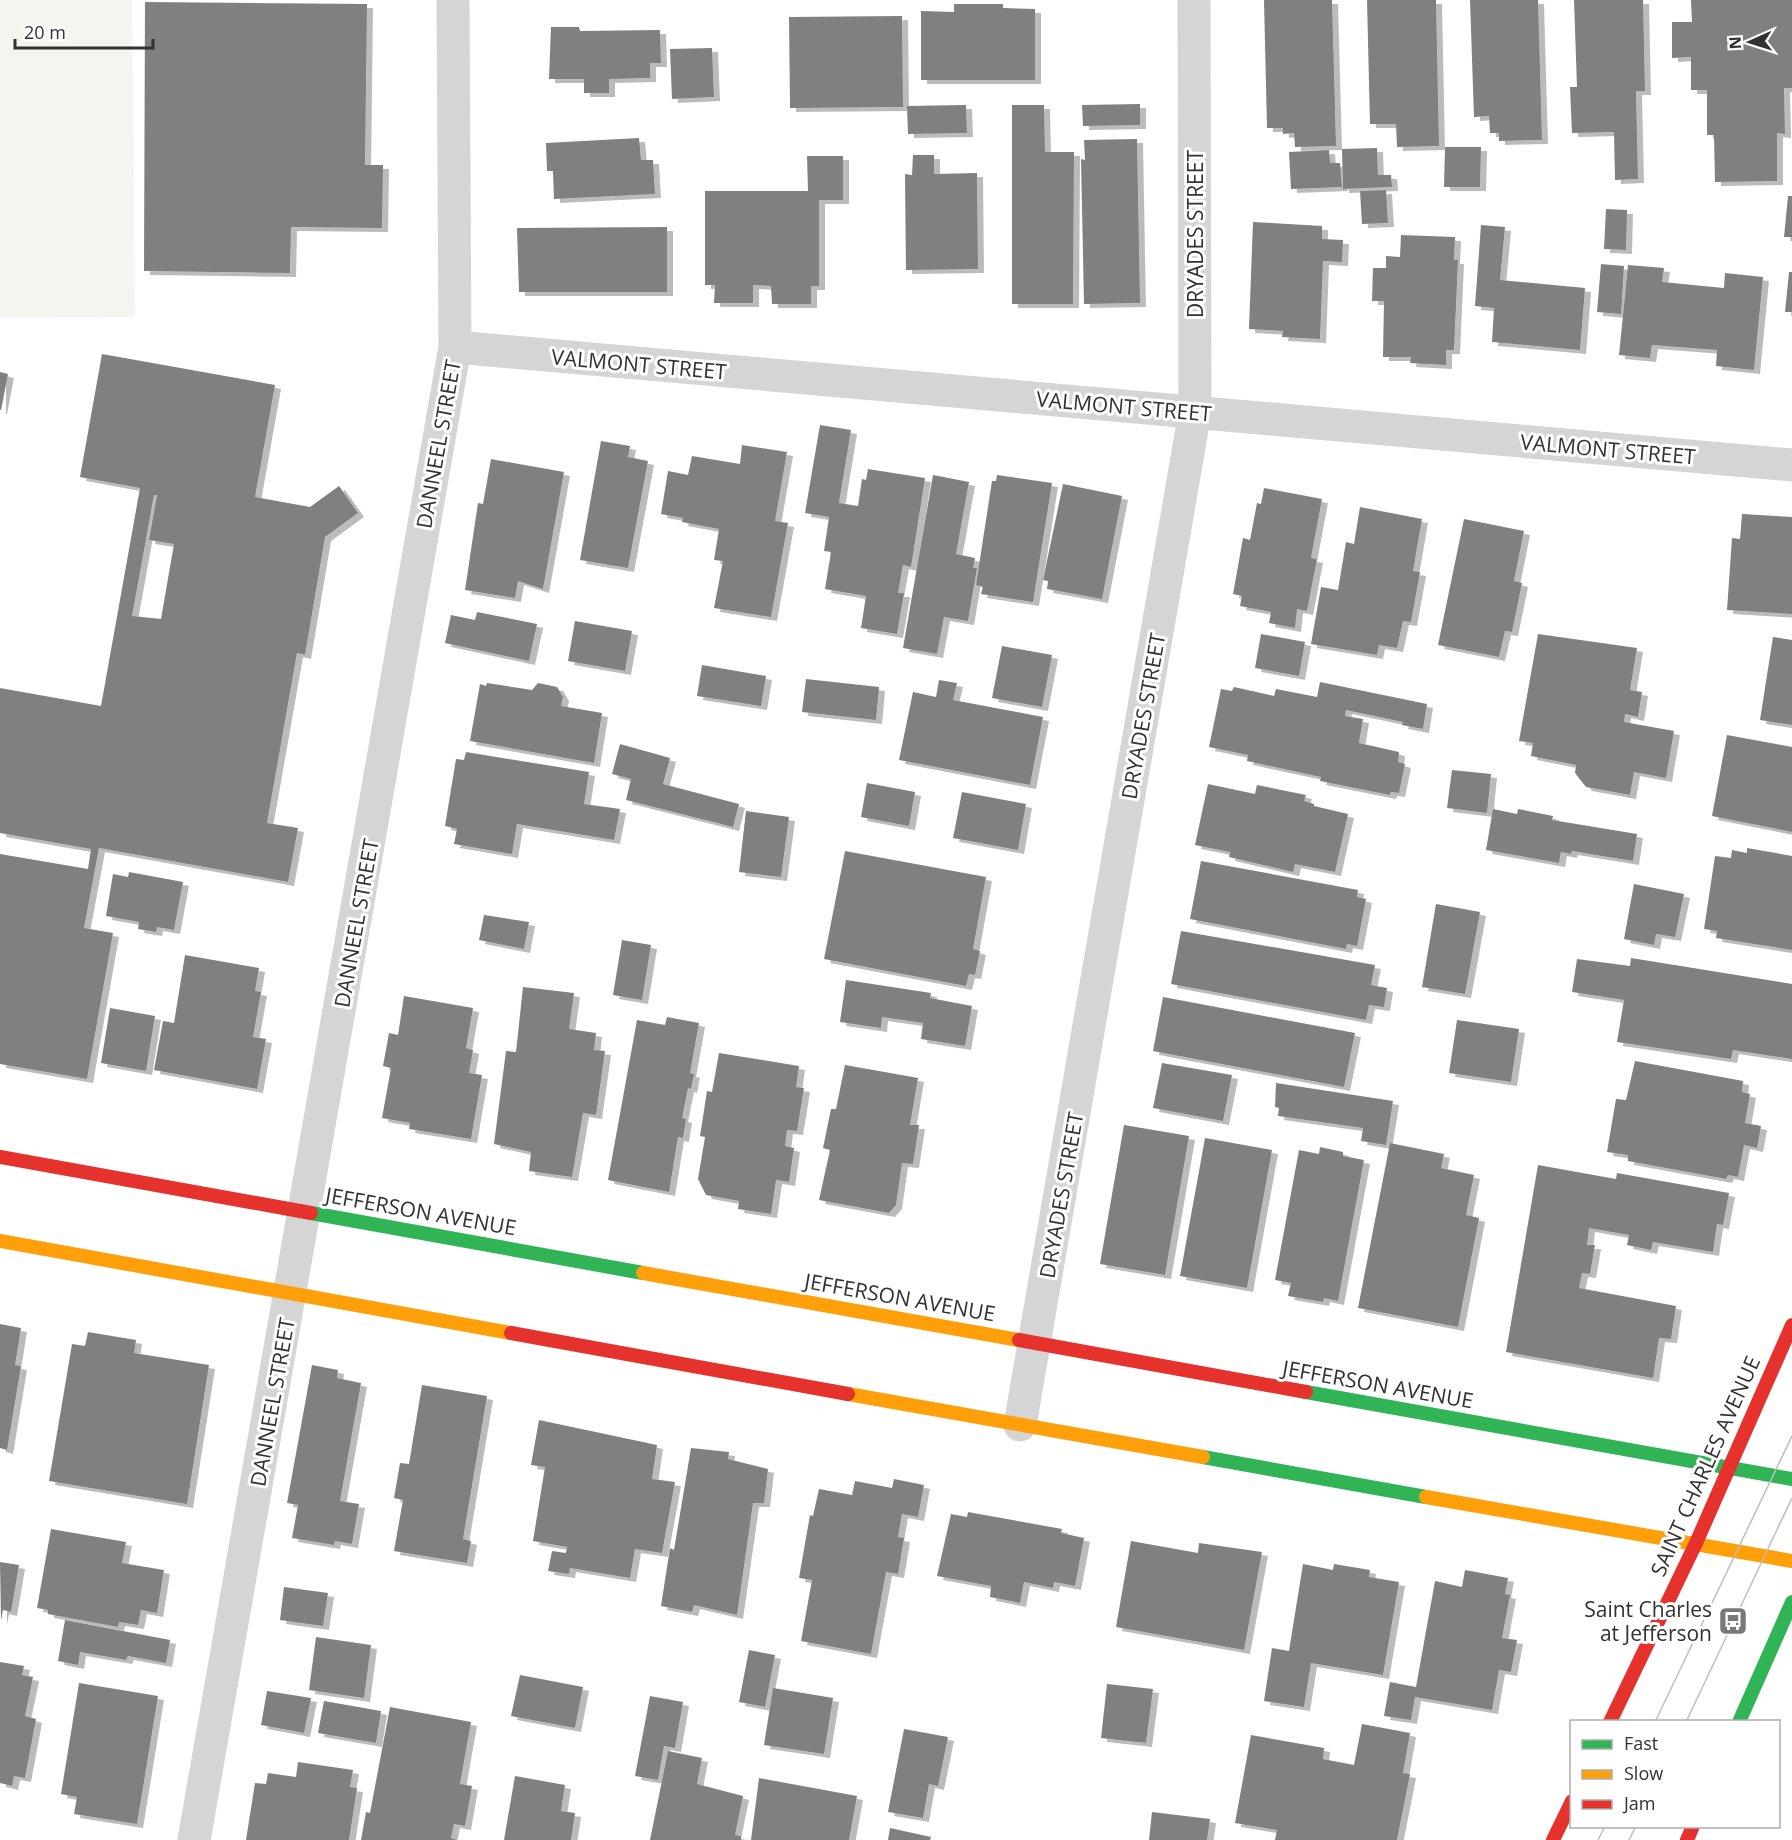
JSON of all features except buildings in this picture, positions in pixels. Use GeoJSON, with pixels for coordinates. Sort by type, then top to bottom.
{"type":"FeatureCollection","features":[{"type":"Feature","properties":{"kind":"street","name":"DANNEEL STREET"},"geometry":{"type":"LineString","coordinates":[[194,1840],[306,1212],[455,347],[453,0]]}},
{"type":"Feature","properties":{"kind":"street","name":"DRYADES STREET"},"geometry":{"type":"LineString","coordinates":[[1020,1425],[1196,412],[1194,0]]}},
{"type":"Feature","properties":{"kind":"street","name":"VALMONT STREET"},"geometry":{"type":"LineString","coordinates":[[455,347],[1792,465]]}},
{"type":"Feature","properties":{"kind":"street","name":"JEFFERSON AVENUE"},"geometry":{"type":"LineString","coordinates":[[0,1157],[1792,1479]]}},
{"type":"Feature","properties":{"kind":"street"},"geometry":{"type":"LineString","coordinates":[[0,1241],[1020,1425],[1792,1561]]}},
{"type":"Feature","properties":{"kind":"street","name":"SAINT CHARLES AVENUE"},"geometry":{"type":"LineString","coordinates":[[1611,1720],[1696,1543],[1727,1468],[1792,1325]]}},
{"type":"Feature","properties":{"kind":"street"},"geometry":{"type":"LineString","coordinates":[[1740,1720],[1792,1602]]}},
{"type":"Feature","properties":{"kind":"street"},"geometry":{"type":"LineString","coordinates":[[1553,1840],[1570,1805]]}},
{"type":"Feature","properties":{"kind":"shaded area"},"geometry":{"type":"Polygon","coordinates":[[[0,0],[132,0],[135,317],[0,318],[0,0]]]}},
{"type":"Feature","properties":{"kind":"tram line"},"geometry":{"type":"LineString","coordinates":[[1656,1720],[1792,1436]]}},
{"type":"Feature","properties":{"kind":"tram line"},"geometry":{"type":"LineString","coordinates":[[1687,1720],[1792,1498]]}},
{"type":"Feature","properties":{"kind":"tram line"},"geometry":{"type":"LineString","coordinates":[[1598,1840],[1604,1828]]}},
{"type":"Feature","properties":{"kind":"tram line"},"geometry":{"type":"LineString","coordinates":[[1629,1840],[1635,1828]]}},
{"type":"Feature","properties":{"kind":"traffic: fast"},"geometry":{"type":"LineString","coordinates":[[311,1213],[643,1273]]}},
{"type":"Feature","properties":{"kind":"traffic: fast"},"geometry":{"type":"LineString","coordinates":[[1306,1392],[1792,1479]]}},
{"type":"Feature","properties":{"kind":"traffic: fast"},"geometry":{"type":"LineString","coordinates":[[1203,1457],[1426,1497]]}},
{"type":"Feature","properties":{"kind":"traffic: fast"},"geometry":{"type":"LineString","coordinates":[[1740,1720],[1792,1602]]}},
{"type":"Feature","properties":{"kind":"traffic: slow"},"geometry":{"type":"LineString","coordinates":[[0,1241],[511,1333]]}},
{"type":"Feature","properties":{"kind":"traffic: slow"},"geometry":{"type":"LineString","coordinates":[[643,1273],[1019,1340]]}},
{"type":"Feature","properties":{"kind":"traffic: slow"},"geometry":{"type":"LineString","coordinates":[[848,1394],[1203,1457]]}},
{"type":"Feature","properties":{"kind":"traffic: slow"},"geometry":{"type":"LineString","coordinates":[[1426,1497],[1792,1561]]}},
{"type":"Feature","properties":{"kind":"traffic: jam"},"geometry":{"type":"LineString","coordinates":[[0,1157],[311,1213]]}},
{"type":"Feature","properties":{"kind":"traffic: jam"},"geometry":{"type":"LineString","coordinates":[[1611,1720],[1696,1543],[1792,1325]]}},
{"type":"Feature","properties":{"kind":"traffic: jam"},"geometry":{"type":"LineString","coordinates":[[511,1333],[848,1394]]}},
{"type":"Feature","properties":{"kind":"traffic: jam"},"geometry":{"type":"LineString","coordinates":[[1019,1340],[1306,1392]]}},
{"type":"Feature","properties":{"kind":"traffic: jam"},"geometry":{"type":"LineString","coordinates":[[1553,1840],[1570,1805]]}},
{"type":"Feature","properties":{"kind":"traffic: jam"},"geometry":{"type":"LineString","coordinates":[[1687,1840],[1692,1828]]}},
{"type":"Feature","properties":{"kind":"place","name":"Saint Charles at Jefferson"},"geometry":{"type":"Point","coordinates":[1733,1621]}}]}
